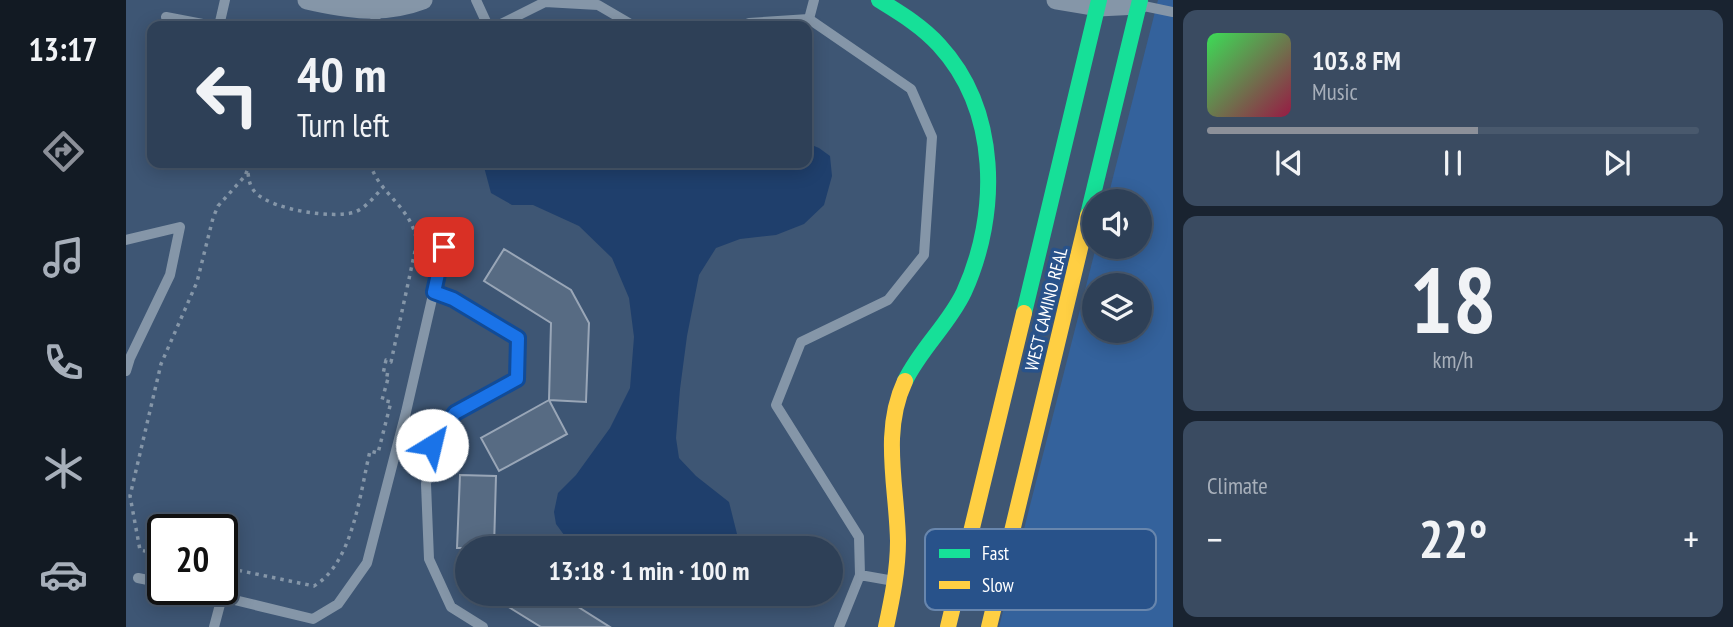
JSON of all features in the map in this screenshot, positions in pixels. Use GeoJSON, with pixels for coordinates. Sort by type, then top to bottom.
{"type":"FeatureCollection","features":[{"type":"Feature","properties":{"kind":"street"},"geometry":{"type":"LineString","coordinates":[[307,0],[376,18],[395,8],[423,0]]}},
{"type":"Feature","properties":{"kind":"street"},"geometry":{"type":"LineString","coordinates":[[879,0],[923,29],[959,70],[982,120],[990,174],[986,214],[969,280],[951,315],[912,366],[897,404],[890,445],[898,544],[895,582],[886,627]]}},
{"type":"Feature","properties":{"kind":"street"},"geometry":{"type":"LineString","coordinates":[[1056,0],[1137,2]]}},
{"type":"Feature","properties":{"kind":"street","name":"WEST CAMINO REAL"},"geometry":{"type":"LineString","coordinates":[[1012,529],[1137,2]]}},
{"type":"Feature","properties":{"kind":"street","name":"WEST CAMINO REAL"},"geometry":{"type":"LineString","coordinates":[[972,529],[1099,3]]}},
{"type":"Feature","properties":{"kind":"lane"},"geometry":{"type":"LineString","coordinates":[[220,21],[225,0]]}},
{"type":"Feature","properties":{"kind":"lane"},"geometry":{"type":"LineString","coordinates":[[476,0],[486,21]]}},
{"type":"Feature","properties":{"kind":"lane"},"geometry":{"type":"LineString","coordinates":[[809,19],[814,0]]}},
{"type":"Feature","properties":{"kind":"lane"},"geometry":{"type":"LineString","coordinates":[[507,21],[545,2],[598,5],[625,21]]}},
{"type":"Feature","properties":{"kind":"lane"},"geometry":{"type":"LineString","coordinates":[[1137,2],[1173,12]]}},
{"type":"Feature","properties":{"kind":"lane"},"geometry":{"type":"LineString","coordinates":[[166,17],[187,21]]}},
{"type":"Feature","properties":{"kind":"lane"},"geometry":{"type":"LineString","coordinates":[[779,21],[812,21]]}},
{"type":"Feature","properties":{"kind":"lane"},"geometry":{"type":"LineString","coordinates":[[812,21],[911,89],[932,137],[924,255],[888,300],[802,342],[775,405],[859,537],[860,575],[839,627]]}},
{"type":"Feature","properties":{"kind":"lane"},"geometry":{"type":"LineString","coordinates":[[126,240],[180,227],[170,275],[126,370]]}},
{"type":"Feature","properties":{"kind":"lane"},"geometry":{"type":"LineString","coordinates":[[238,601],[313,619],[338,604],[367,564],[444,247]]}},
{"type":"Feature","properties":{"kind":"lane"},"geometry":{"type":"LineString","coordinates":[[434,292],[453,299],[518,338],[517,379],[455,413],[432,445],[426,484],[429,559],[451,607],[483,627]]}},
{"type":"Feature","properties":{"kind":"lane"},"geometry":{"type":"LineString","coordinates":[[860,575],[895,582]]}},
{"type":"Feature","properties":{"kind":"lane"},"geometry":{"type":"LineString","coordinates":[[138,578],[147,580]]}},
{"type":"Feature","properties":{"kind":"lane"},"geometry":{"type":"LineString","coordinates":[[215,627],[220,605]]}},
{"type":"Feature","properties":{"kind":"path"},"geometry":{"type":"LineString","coordinates":[[147,552],[140,550],[130,496],[161,364],[197,282],[213,218],[226,195],[240,183],[249,168]]}},
{"type":"Feature","properties":{"kind":"path"},"geometry":{"type":"LineString","coordinates":[[238,570],[314,586],[326,579],[350,537],[370,451],[378,453],[391,402],[382,400],[388,375],[383,374],[386,360],[391,362],[417,242],[410,218],[376,179],[372,168]]}},
{"type":"Feature","properties":{"kind":"path"},"geometry":{"type":"LineString","coordinates":[[248,171],[253,190],[266,200],[311,212],[343,214],[356,211],[373,199],[383,187]]}},
{"type":"Feature","properties":{"kind":"shaded area"},"geometry":{"type":"Polygon","coordinates":[[[1158,0],[1173,0],[1173,627],[999,627],[1003,610],[1156,610],[1156,529],[1024,529],[1082,302],[1082,343],[1152,343],[1152,273],[1089,273],[1093,259],[1152,259],[1152,189],[1110,189],[1158,0]]]}},
{"type":"Feature","properties":{"kind":"shaded area"},"geometry":{"type":"Polygon","coordinates":[[[812,145],[830,156],[832,176],[824,205],[804,224],[776,235],[740,239],[716,248],[699,275],[687,336],[676,438],[679,458],[696,476],[729,502],[738,536],[565,536],[556,524],[554,512],[558,493],[576,475],[610,428],[630,388],[634,337],[629,298],[612,258],[579,226],[533,205],[512,205],[491,193],[484,168],[812,168],[812,145]]]}},
{"type":"Feature","properties":{"kind":"building"},"geometry":{"type":"Polygon","coordinates":[[[504,249],[571,290],[589,323],[586,402],[549,400],[551,323],[484,281],[504,249]]]}},
{"type":"Feature","properties":{"kind":"building"},"geometry":{"type":"Polygon","coordinates":[[[549,400],[567,434],[499,471],[481,438],[549,400]]]}},
{"type":"Feature","properties":{"kind":"building"},"geometry":{"type":"Polygon","coordinates":[[[460,475],[496,476],[494,536],[457,536],[460,475]]]}},
{"type":"Feature","properties":{"kind":"building"},"geometry":{"type":"Polygon","coordinates":[[[507,606],[577,606],[610,627],[541,627],[507,606]]]}},
{"type":"Feature","properties":{"kind":"traffic: fast"},"geometry":{"type":"LineString","coordinates":[[879,0],[925,32],[959,71],[973,100],[983,131],[987,163],[988,196],[976,261],[958,304],[905,381]]}},
{"type":"Feature","properties":{"kind":"traffic: fast"},"geometry":{"type":"LineString","coordinates":[[1024,313],[1099,0]]}},
{"type":"Feature","properties":{"kind":"traffic: fast"},"geometry":{"type":"LineString","coordinates":[[1094,189],[1140,0]]}},
{"type":"Feature","properties":{"kind":"traffic: slow"},"geometry":{"type":"LineString","coordinates":[[1013,529],[1082,240]]}},
{"type":"Feature","properties":{"kind":"traffic: slow"},"geometry":{"type":"LineString","coordinates":[[972,529],[1024,313]]}},
{"type":"Feature","properties":{"kind":"traffic: slow"},"geometry":{"type":"LineString","coordinates":[[886,627],[898,552],[892,440],[898,400],[905,381]]}},
{"type":"Feature","properties":{"kind":"traffic: slow"},"geometry":{"type":"LineString","coordinates":[[948,627],[952,610]]}},
{"type":"Feature","properties":{"kind":"traffic: slow"},"geometry":{"type":"LineString","coordinates":[[989,627],[993,610]]}},
{"type":"Feature","properties":{"kind":"route"},"geometry":{"type":"LineString","coordinates":[[432,445],[455,413],[517,379],[518,338],[453,299],[434,292],[444,247]]}}]}
